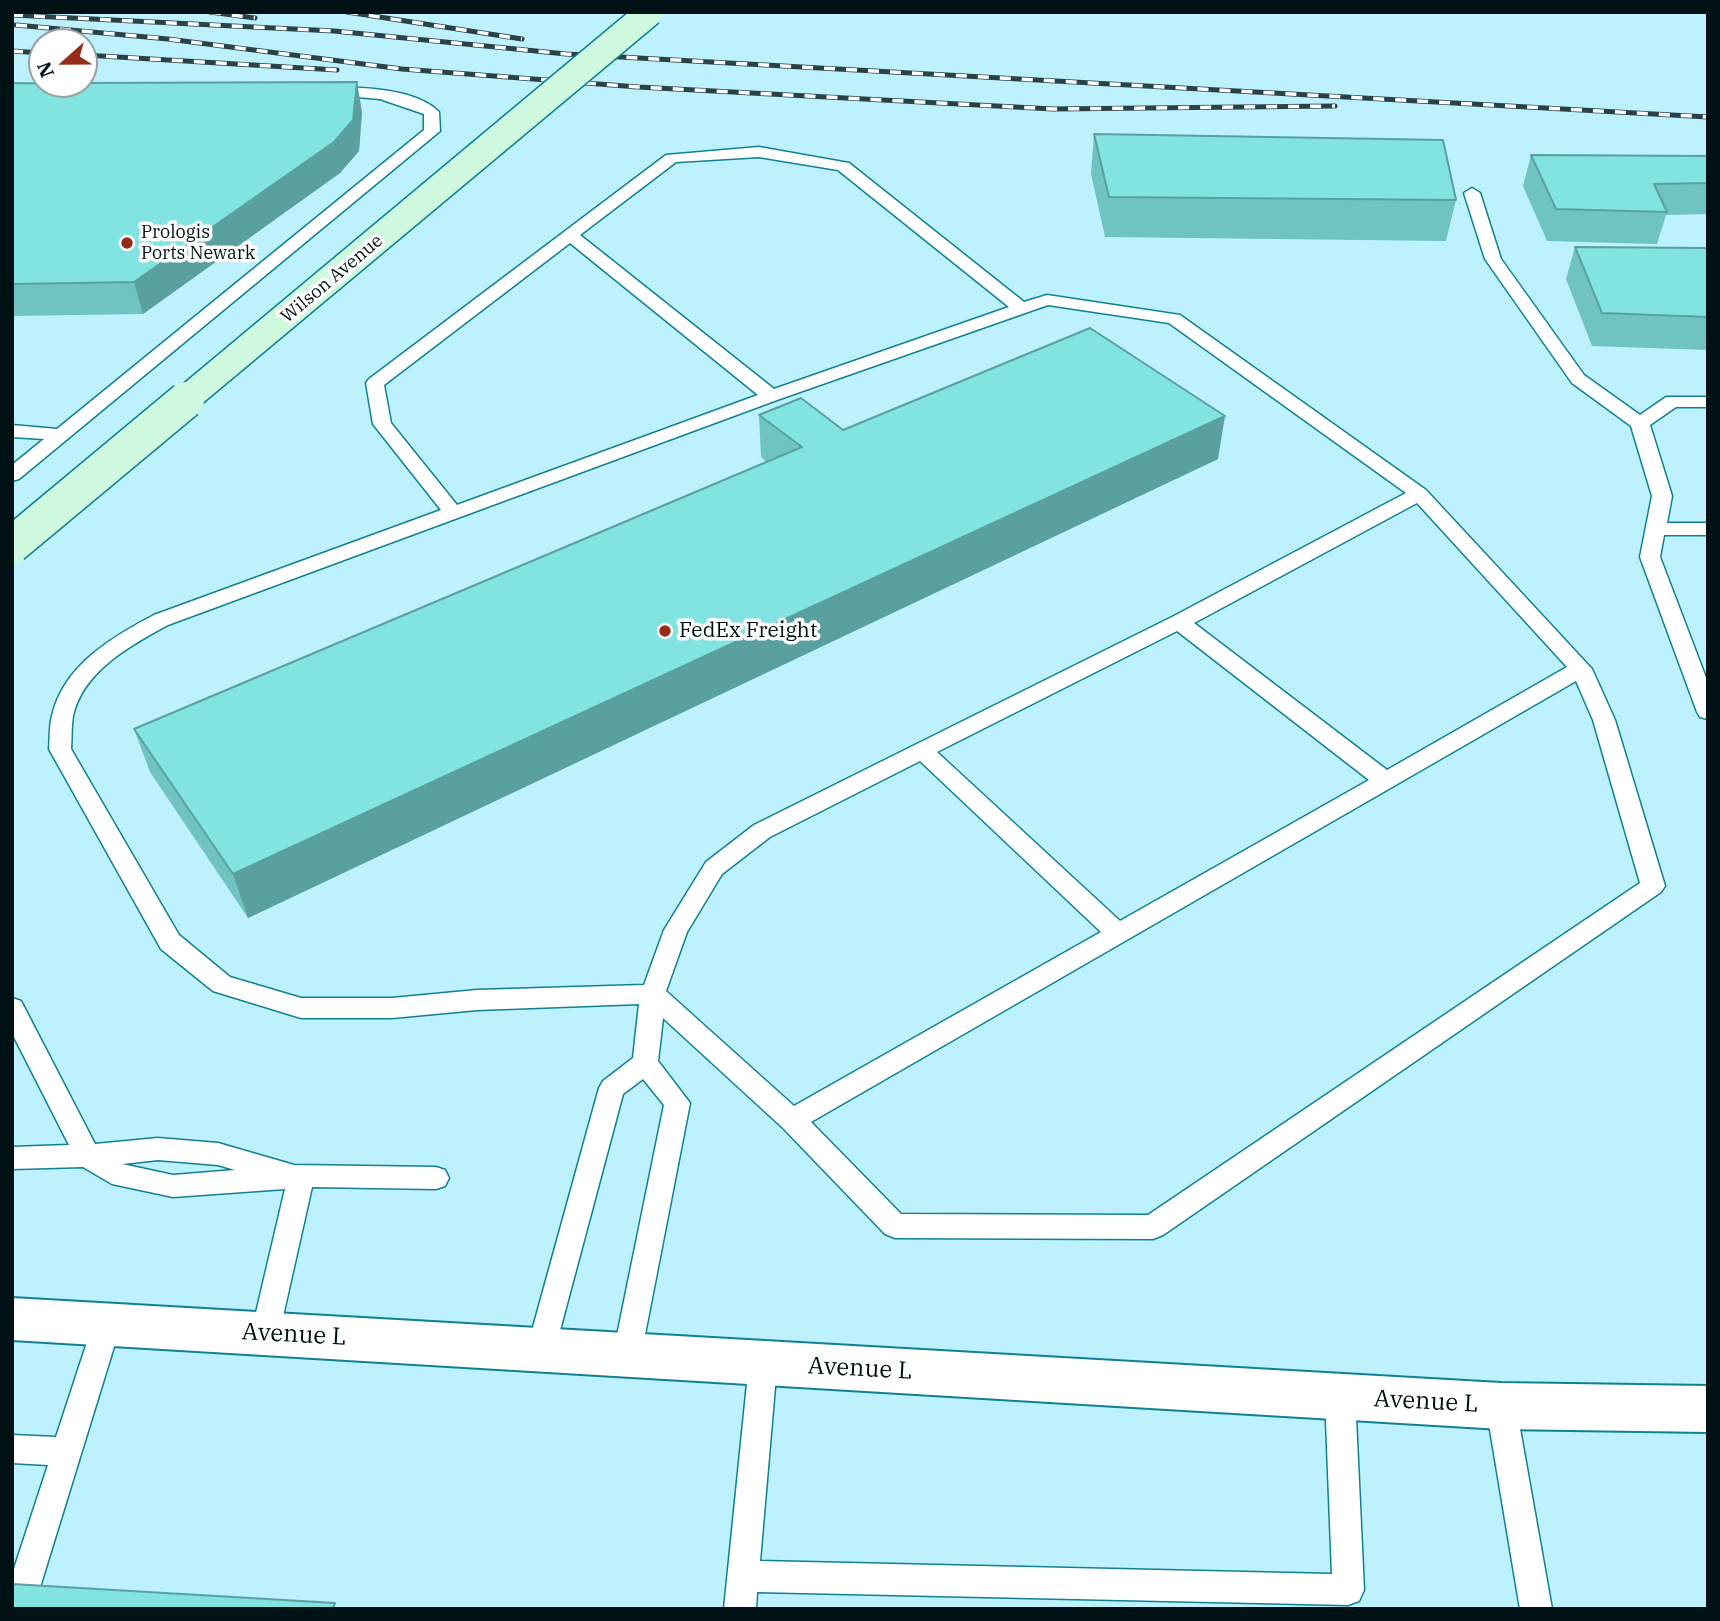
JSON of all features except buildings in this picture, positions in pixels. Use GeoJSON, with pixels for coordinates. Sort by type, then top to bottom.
{"type":"FeatureCollection","features":[{"type":"Feature","properties":{"kind":"main road","name":"Wilson Avenue"},"geometry":{"type":"LineString","coordinates":[[12,545],[650,12]]}},
{"type":"Feature","properties":{"kind":"street","name":"Avenue L"},"geometry":{"type":"LineString","coordinates":[[12,1319],[1501,1406],[1708,1409]]}},
{"type":"Feature","properties":{"kind":"lane"},"geometry":{"type":"LineString","coordinates":[[12,475],[432,131],[431,112],[403,98],[376,92],[307,90]]}},
{"type":"Feature","properties":{"kind":"lane"},"geometry":{"type":"LineString","coordinates":[[454,514],[382,424],[375,383],[672,158],[759,152],[843,166],[1022,309]]}},
{"type":"Feature","properties":{"kind":"lane"},"geometry":{"type":"LineString","coordinates":[[1472,193],[1493,259],[1578,379],[1640,423],[1662,496],[1650,557],[1708,712]]}},
{"type":"Feature","properties":{"kind":"lane"},"geometry":{"type":"LineString","coordinates":[[570,235],[771,396]]}},
{"type":"Feature","properties":{"kind":"lane"},"geometry":{"type":"LineString","coordinates":[[1048,300],[1174,319],[1419,494],[1581,669],[1604,720],[1653,886],[1153,1227],[895,1226],[792,1120],[653,994],[477,1000],[392,1008],[300,1008],[222,984],[170,942],[60,750],[63,713],[82,676],[120,641],[161,620],[771,396],[1022,309],[1048,300]]}},
{"type":"Feature","properties":{"kind":"lane"},"geometry":{"type":"LineString","coordinates":[[1640,423],[1672,401],[1708,402]]}},
{"type":"Feature","properties":{"kind":"lane"},"geometry":{"type":"LineString","coordinates":[[12,431],[61,435]]}},
{"type":"Feature","properties":{"kind":"lane"},"geometry":{"type":"LineString","coordinates":[[627,1356],[677,1103],[645,1063],[653,994],[676,930],[714,868],[762,831],[1179,622],[1419,494]]}},
{"type":"Feature","properties":{"kind":"lane"},"geometry":{"type":"LineString","coordinates":[[1656,529],[1708,529]]}},
{"type":"Feature","properties":{"kind":"lane"},"geometry":{"type":"LineString","coordinates":[[1179,622],[1386,781]]}},
{"type":"Feature","properties":{"kind":"lane"},"geometry":{"type":"LineString","coordinates":[[792,1120],[1581,669]]}},
{"type":"Feature","properties":{"kind":"lane"},"geometry":{"type":"LineString","coordinates":[[922,751],[1118,934]]}},
{"type":"Feature","properties":{"kind":"lane"},"geometry":{"type":"LineString","coordinates":[[12,1008],[88,1156],[112,1173],[173,1186],[301,1176],[436,1178]]}},
{"type":"Feature","properties":{"kind":"lane"},"geometry":{"type":"LineString","coordinates":[[541,1349],[612,1088],[645,1063]]}},
{"type":"Feature","properties":{"kind":"lane"},"geometry":{"type":"LineString","coordinates":[[12,1158],[88,1156]]}},
{"type":"Feature","properties":{"kind":"lane"},"geometry":{"type":"LineString","coordinates":[[265,1334],[301,1176]]}},
{"type":"Feature","properties":{"kind":"lane"},"geometry":{"type":"LineString","coordinates":[[25,1584],[107,1324]]}},
{"type":"Feature","properties":{"kind":"lane"},"geometry":{"type":"LineString","coordinates":[[740,1609],[764,1364]]}},
{"type":"Feature","properties":{"kind":"lane"},"geometry":{"type":"LineString","coordinates":[[743,1576],[1348,1590],[1340,1396]]}},
{"type":"Feature","properties":{"kind":"lane"},"geometry":{"type":"LineString","coordinates":[[1501,1406],[1536,1609]]}},
{"type":"Feature","properties":{"kind":"lane"},"geometry":{"type":"LineString","coordinates":[[12,1449],[66,1452]]}},
{"type":"Feature","properties":{"kind":"railway"},"geometry":{"type":"LineString","coordinates":[[210,12],[255,18]]}},
{"type":"Feature","properties":{"kind":"railway"},"geometry":{"type":"LineString","coordinates":[[347,12],[522,39]]}},
{"type":"Feature","properties":{"kind":"railway"},"geometry":{"type":"LineString","coordinates":[[12,15],[334,31],[566,54],[1708,117]]}},
{"type":"Feature","properties":{"kind":"railway"},"geometry":{"type":"LineString","coordinates":[[16,25],[168,39],[402,69],[638,87],[1053,109],[1335,106]]}},
{"type":"Feature","properties":{"kind":"railway"},"geometry":{"type":"LineString","coordinates":[[12,51],[28,52]]}},
{"type":"Feature","properties":{"kind":"railway"},"geometry":{"type":"LineString","coordinates":[[98,56],[337,70]]}},
{"type":"Feature","properties":{"kind":"place","name":"Prologis Ports Newark"},"geometry":{"type":"Point","coordinates":[127,243]}},
{"type":"Feature","properties":{"kind":"place","name":"FedEx Freight"},"geometry":{"type":"Point","coordinates":[665,631]}}]}
